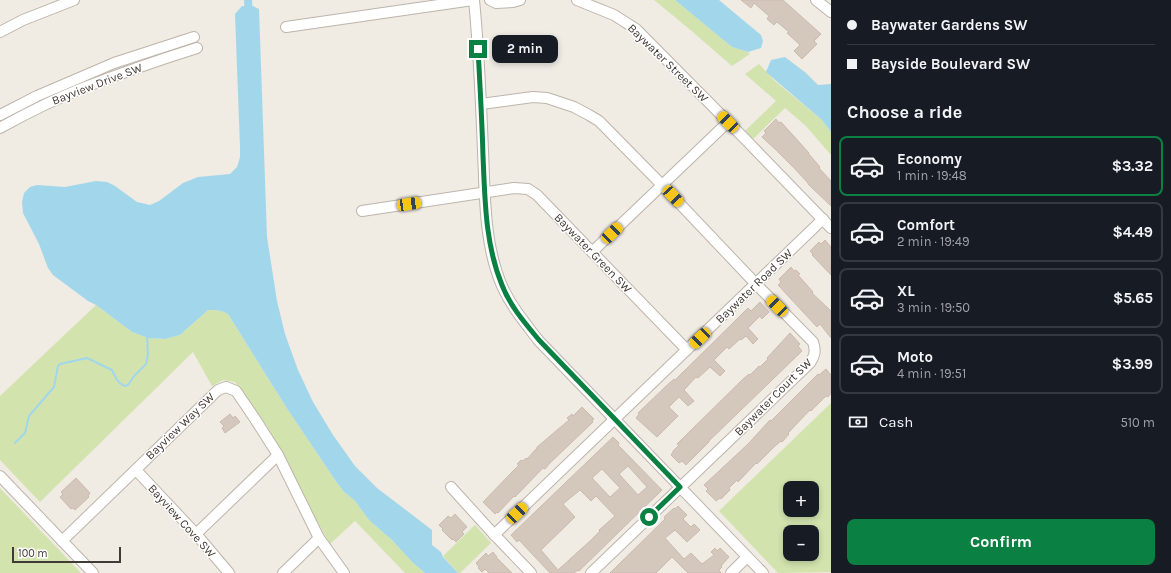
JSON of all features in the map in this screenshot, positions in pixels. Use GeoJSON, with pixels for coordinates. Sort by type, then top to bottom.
{"type":"FeatureCollection","features":[{"type":"Feature","properties":{"kind":"street"},"geometry":{"type":"LineString","coordinates":[[0,32],[23,20],[74,0]]}},
{"type":"Feature","properties":{"kind":"street"},"geometry":{"type":"LineString","coordinates":[[286,26],[474,0],[478,35],[485,193],[489,240],[494,264],[502,286],[512,306],[539,340],[763,573]]}},
{"type":"Feature","properties":{"kind":"street"},"geometry":{"type":"LineString","coordinates":[[490,0],[496,4],[520,0]]}},
{"type":"Feature","properties":{"kind":"street","name":"Baywater Street SW"},"geometry":{"type":"LineString","coordinates":[[578,0],[614,15],[636,29],[831,228]]}},
{"type":"Feature","properties":{"kind":"street"},"geometry":{"type":"LineString","coordinates":[[816,0],[830,9]]}},
{"type":"Feature","properties":{"kind":"street","name":"Bayview Drive SW"},"geometry":{"type":"LineString","coordinates":[[0,115],[37,96],[114,63],[194,36]]}},
{"type":"Feature","properties":{"kind":"street","name":"Bayview Drive SW"},"geometry":{"type":"LineString","coordinates":[[0,127],[83,88],[144,65],[197,48]]}},
{"type":"Feature","properties":{"kind":"street","name":"Baywater Court SW"},"geometry":{"type":"LineString","coordinates":[[481,104],[532,97],[547,98],[574,107],[599,121],[813,342],[815,348],[815,353],[810,363],[591,573]]}},
{"type":"Feature","properties":{"kind":"street"},"geometry":{"type":"LineString","coordinates":[[592,252],[728,122]]}},
{"type":"Feature","properties":{"kind":"street","name":"Baywater Green SW"},"geometry":{"type":"LineString","coordinates":[[362,211],[514,188],[528,189],[537,196],[687,350]]}},
{"type":"Feature","properties":{"kind":"street","name":"Baywater Road SW"},"geometry":{"type":"LineString","coordinates":[[494,535],[823,219]]}},
{"type":"Feature","properties":{"kind":"street","name":"Bayview Way SW"},"geometry":{"type":"LineString","coordinates":[[62,541],[218,390],[226,387],[236,391],[278,455],[319,538],[344,573]]}},
{"type":"Feature","properties":{"kind":"street"},"geometry":{"type":"LineString","coordinates":[[196,534],[278,455]]}},
{"type":"Feature","properties":{"kind":"street","name":"Bayview Cove SW"},"geometry":{"type":"LineString","coordinates":[[136,470],[196,534],[229,573]]}},
{"type":"Feature","properties":{"kind":"street"},"geometry":{"type":"LineString","coordinates":[[0,476],[93,573]]}},
{"type":"Feature","properties":{"kind":"street"},"geometry":{"type":"LineString","coordinates":[[451,487],[494,535],[531,573]]}},
{"type":"Feature","properties":{"kind":"street"},"geometry":{"type":"LineString","coordinates":[[283,573],[319,538]]}},
{"type":"Feature","properties":{"kind":"street"},"geometry":{"type":"LineString","coordinates":[[731,573],[748,557]]}},
{"type":"Feature","properties":{"kind":"green space"},"geometry":{"type":"Polygon","coordinates":[[[654,0],[675,0],[732,47],[750,54],[732,66],[654,0]]]}},
{"type":"Feature","properties":{"kind":"green space"},"geometry":{"type":"Polygon","coordinates":[[[759,64],[775,81],[822,120],[831,132],[831,155],[806,126],[785,108],[753,139],[745,131],[776,101],[745,74],[759,64]]]}},
{"type":"Feature","properties":{"kind":"green space"},"geometry":{"type":"Polygon","coordinates":[[[96,305],[132,332],[148,338],[165,339],[180,335],[208,310],[218,310],[228,314],[286,407],[343,491],[355,501],[369,520],[392,540],[412,562],[425,573],[405,573],[355,521],[330,544],[306,501],[285,457],[267,426],[235,382],[223,380],[212,386],[193,352],[40,502],[0,460],[0,396],[96,305]]]}},
{"type":"Feature","properties":{"kind":"green space"},"geometry":{"type":"Polygon","coordinates":[[[831,403],[831,572],[778,573],[719,511],[831,403]]]}},
{"type":"Feature","properties":{"kind":"green space"},"geometry":{"type":"Polygon","coordinates":[[[0,488],[81,573],[0,573],[0,488]]]}},
{"type":"Feature","properties":{"kind":"green space"},"geometry":{"type":"Polygon","coordinates":[[[475,525],[491,543],[460,573],[458,573],[443,556],[475,525]]]}},
{"type":"Feature","properties":{"kind":"water"},"geometry":{"type":"Polygon","coordinates":[[[675,0],[719,0],[761,35],[763,41],[761,48],[748,52],[732,47],[675,0]]]}},
{"type":"Feature","properties":{"kind":"water"},"geometry":{"type":"Polygon","coordinates":[[[242,6],[253,6],[259,9],[267,237],[277,301],[285,334],[298,370],[313,402],[333,435],[355,466],[377,488],[432,530],[432,545],[441,552],[443,557],[458,573],[425,573],[412,562],[392,540],[369,520],[355,501],[343,491],[286,407],[228,314],[218,310],[208,310],[180,335],[165,339],[148,338],[132,332],[53,275],[48,268],[39,244],[23,213],[22,202],[24,193],[30,187],[37,185],[65,187],[96,181],[107,182],[137,202],[150,205],[159,201],[183,183],[198,177],[230,174],[237,167],[240,157],[235,14],[242,6]]]}},
{"type":"Feature","properties":{"kind":"water"},"geometry":{"type":"Polygon","coordinates":[[[785,57],[806,73],[818,85],[831,84],[831,132],[822,120],[766,72],[771,60],[785,57]]]}},
{"type":"Feature","properties":{"kind":"building"},"geometry":{"type":"Polygon","coordinates":[[[741,0],[783,0],[821,34],[814,41],[817,44],[802,59],[794,51],[800,45],[787,33],[789,32],[777,22],[774,25],[767,19],[769,16],[754,3],[751,8],[741,0]]]}},
{"type":"Feature","properties":{"kind":"building"},"geometry":{"type":"Polygon","coordinates":[[[776,119],[779,123],[781,122],[809,153],[820,167],[819,168],[831,181],[831,206],[762,137],[766,133],[764,131],[776,119]]]}},
{"type":"Feature","properties":{"kind":"building"},"geometry":{"type":"Polygon","coordinates":[[[825,240],[831,247],[831,275],[810,251],[819,242],[821,244],[825,240]]]}},
{"type":"Feature","properties":{"kind":"building"},"geometry":{"type":"Polygon","coordinates":[[[791,267],[794,271],[796,270],[800,274],[798,275],[813,292],[812,293],[831,311],[831,338],[820,324],[817,327],[778,285],[781,282],[779,279],[791,267]]]}},
{"type":"Feature","properties":{"kind":"building"},"geometry":{"type":"Polygon","coordinates":[[[760,302],[769,312],[762,319],[760,316],[748,328],[758,339],[753,344],[746,336],[741,340],[740,339],[729,349],[727,347],[714,360],[725,371],[720,376],[710,367],[698,378],[696,377],[684,390],[694,401],[688,406],[679,397],[669,407],[678,416],[657,437],[636,418],[639,414],[638,413],[674,379],[675,380],[748,308],[751,311],[760,302]]]}},
{"type":"Feature","properties":{"kind":"building"},"geometry":{"type":"Polygon","coordinates":[[[790,333],[800,344],[798,346],[802,351],[686,465],[682,461],[679,463],[671,455],[679,445],[677,444],[742,380],[749,374],[750,375],[759,366],[760,367],[790,333]]]}},
{"type":"Feature","properties":{"kind":"building"},"geometry":{"type":"Polygon","coordinates":[[[826,369],[831,375],[831,393],[828,397],[825,397],[811,411],[810,410],[788,433],[789,434],[782,442],[781,441],[774,447],[757,464],[756,463],[738,482],[737,480],[721,499],[720,498],[716,501],[706,491],[708,489],[704,485],[748,444],[770,420],[771,421],[818,374],[819,375],[826,369]]]}},
{"type":"Feature","properties":{"kind":"building"},"geometry":{"type":"Polygon","coordinates":[[[582,407],[594,419],[592,420],[593,422],[545,469],[543,468],[515,497],[514,496],[498,513],[497,512],[495,514],[483,502],[519,465],[517,464],[521,460],[523,461],[526,458],[527,459],[537,447],[569,420],[567,418],[572,414],[573,416],[582,407]]]}},
{"type":"Feature","properties":{"kind":"building"},"geometry":{"type":"Polygon","coordinates":[[[230,414],[233,418],[235,416],[240,422],[225,433],[222,428],[224,426],[220,422],[230,414]]]}},
{"type":"Feature","properties":{"kind":"building"},"geometry":{"type":"Polygon","coordinates":[[[613,437],[619,443],[618,445],[662,490],[579,571],[578,570],[574,573],[550,573],[519,540],[517,542],[511,535],[613,437]],[[628,466],[619,474],[638,495],[647,487],[628,466]],[[602,469],[592,478],[610,497],[620,488],[602,469]],[[580,490],[563,504],[575,517],[541,550],[558,570],[615,516],[596,496],[591,501],[580,490]]]}},
{"type":"Feature","properties":{"kind":"building"},"geometry":{"type":"Polygon","coordinates":[[[76,478],[90,493],[88,496],[89,497],[75,510],[73,508],[71,509],[60,497],[63,494],[61,492],[76,478]]]}},
{"type":"Feature","properties":{"kind":"building"},"geometry":{"type":"Polygon","coordinates":[[[678,506],[687,515],[683,519],[691,527],[694,524],[700,530],[687,542],[675,530],[665,538],[684,559],[691,553],[702,564],[714,555],[711,552],[715,548],[717,551],[720,548],[729,557],[719,570],[721,573],[688,573],[672,557],[656,573],[610,573],[665,519],[664,517],[678,506]]]}},
{"type":"Feature","properties":{"kind":"building"},"geometry":{"type":"Polygon","coordinates":[[[455,514],[467,527],[462,532],[464,534],[456,542],[442,530],[443,529],[439,525],[448,516],[451,518],[455,514]]]}},
{"type":"Feature","properties":{"kind":"building"},"geometry":{"type":"Polygon","coordinates":[[[493,552],[512,573],[489,573],[485,569],[482,572],[478,568],[479,567],[476,563],[486,553],[488,556],[493,552]]]}},
{"type":"Feature","properties":{"kind":"waterway"},"geometry":{"type":"LineString","coordinates":[[248,0],[249,17]]}},
{"type":"Feature","properties":{"kind":"waterway"},"geometry":{"type":"LineString","coordinates":[[15,443],[25,433],[29,416],[54,387],[58,366],[60,364],[87,358],[112,370],[118,382],[125,386],[128,385],[134,376],[146,364],[148,355],[147,336]]}},
{"type":"Feature","properties":{"kind":"route"},"geometry":{"type":"LineString","coordinates":[[478,49],[485,193],[489,240],[494,264],[502,286],[512,306],[539,340],[680,487],[649,517]]}}]}
